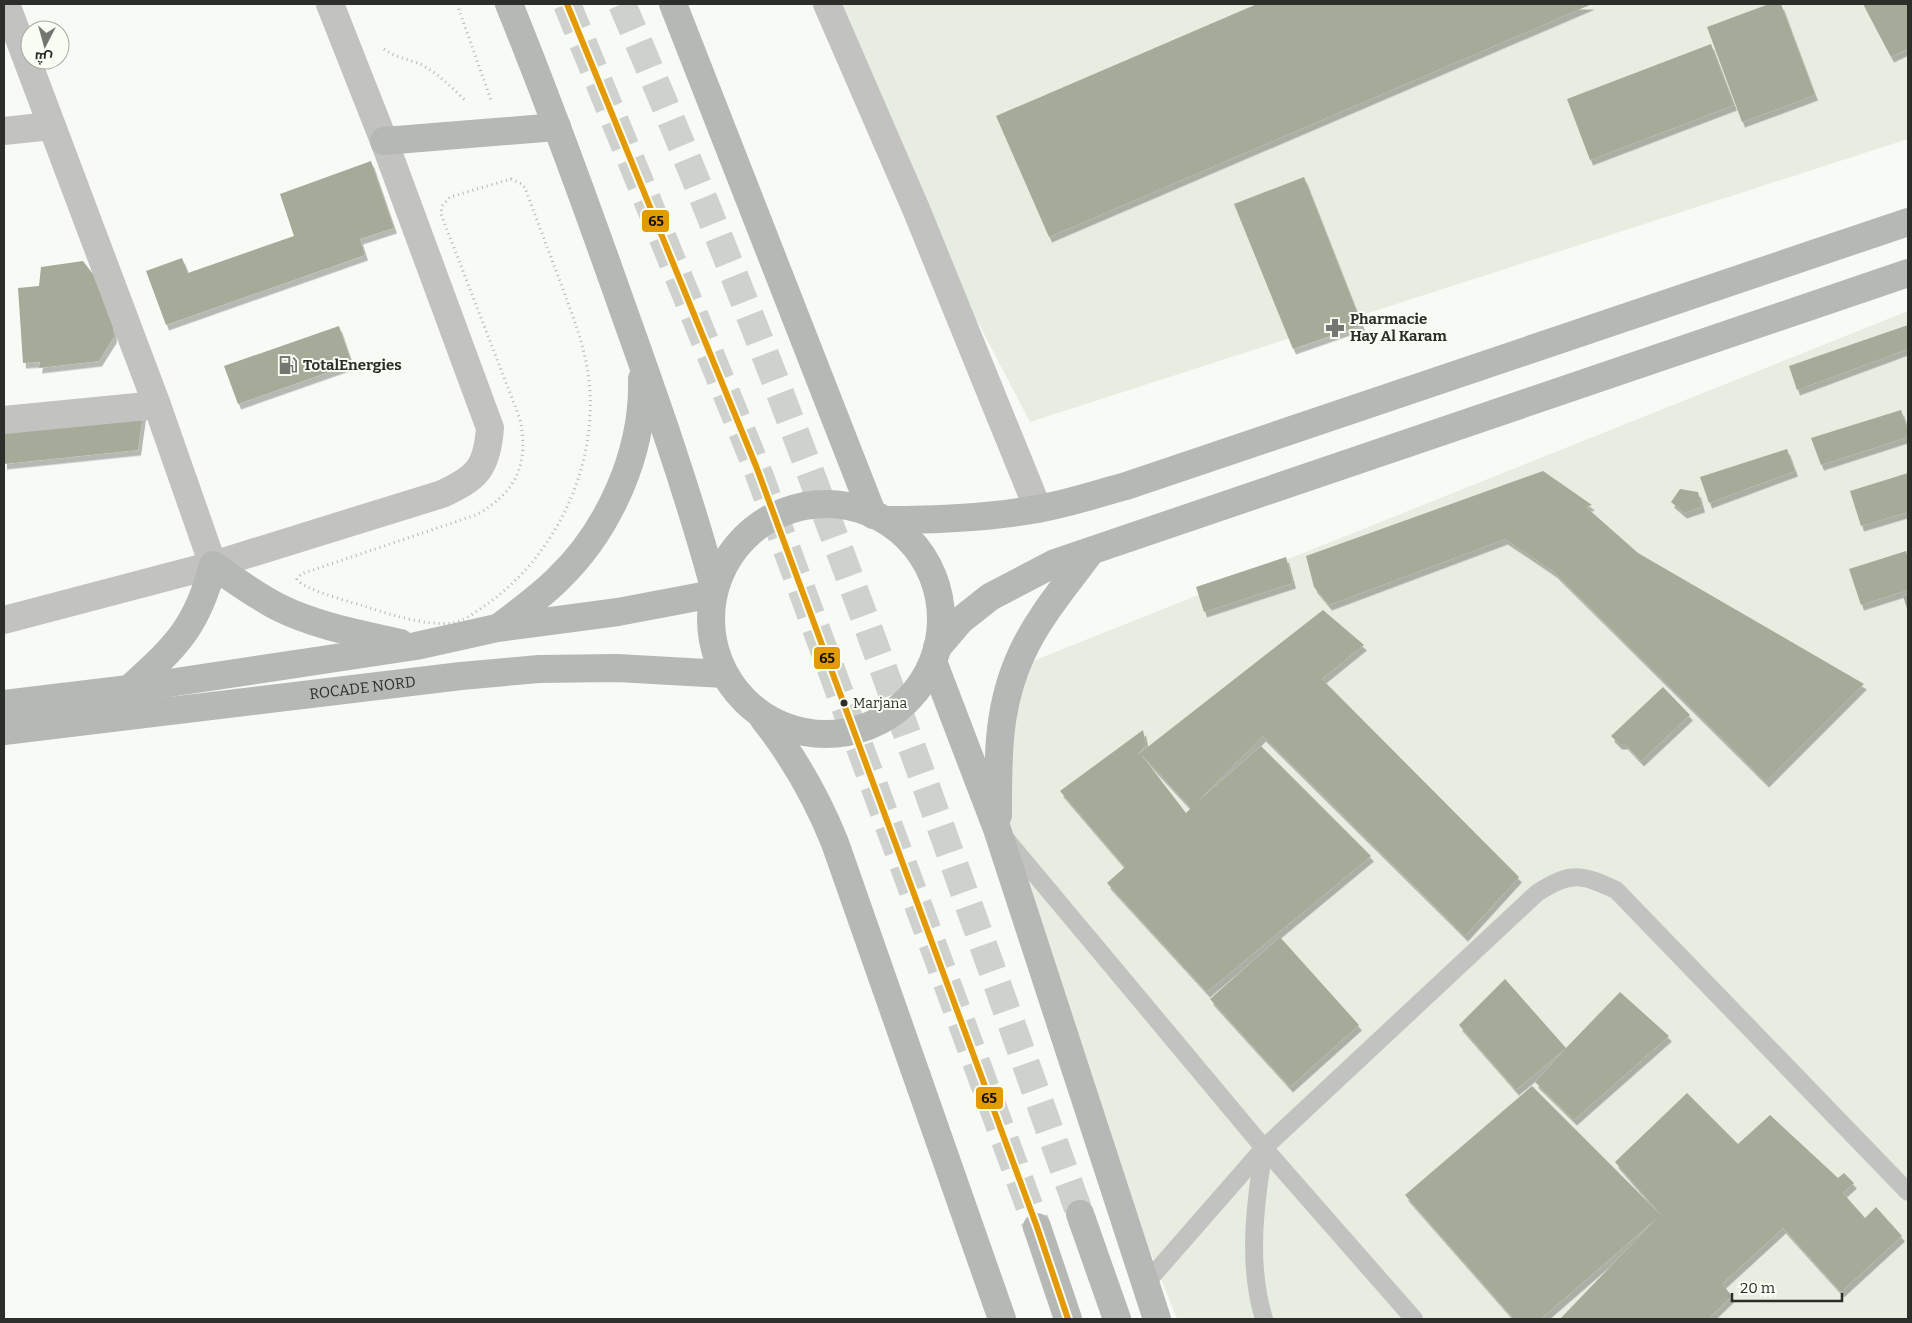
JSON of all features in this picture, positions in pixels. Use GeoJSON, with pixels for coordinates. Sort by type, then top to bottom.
{"type":"FeatureCollection","features":[{"type":"Feature","properties":{"kind":"highway"},"geometry":{"type":"LineString","coordinates":[[509,4],[557,127],[642,362],[693,509],[714,590]]}},
{"type":"Feature","properties":{"kind":"highway"},"geometry":{"type":"LineString","coordinates":[[673,4],[880,517]]}},
{"type":"Feature","properties":{"kind":"highway"},"geometry":{"type":"LineString","coordinates":[[384,141],[557,127]]}},
{"type":"Feature","properties":{"kind":"highway"},"geometry":{"type":"LineString","coordinates":[[880,517],[948,520],[1038,509],[1126,486],[1908,222]]}},
{"type":"Feature","properties":{"kind":"highway"},"geometry":{"type":"LineString","coordinates":[[760,715],[785,727],[812,734],[839,733],[866,727],[891,714],[912,696],[936,656],[961,620],[990,597],[1056,563],[1908,273]]}},
{"type":"Feature","properties":{"kind":"highway"},"geometry":{"type":"LineString","coordinates":[[497,628],[530,604],[559,578],[586,547],[609,510],[624,478],[636,440],[643,401],[642,362]]}},
{"type":"Feature","properties":{"kind":"highway"},"geometry":{"type":"LineString","coordinates":[[1002,1319],[823,812],[786,747],[760,715],[740,697],[724,674],[714,648],[710,622],[714,590],[722,568],[737,545],[757,526],[781,512],[808,506],[835,504],[862,509],[880,517],[910,540],[927,563],[938,590],[942,620],[936,656],[997,829],[1157,1319]]}},
{"type":"Feature","properties":{"kind":"highway"},"geometry":{"type":"LineString","coordinates":[[997,829],[999,740],[1011,681],[1023,652],[1037,626],[1091,551]]}},
{"type":"Feature","properties":{"kind":"highway"},"geometry":{"type":"LineString","coordinates":[[129,689],[168,654],[184,635],[207,590],[213,565],[245,588],[279,607],[319,622],[416,646]]}},
{"type":"Feature","properties":{"kind":"highway"},"geometry":{"type":"LineString","coordinates":[[4,704],[129,689],[416,646],[497,628],[618,612],[714,590]]}},
{"type":"Feature","properties":{"kind":"highway","name":"ROCADE NORD"},"geometry":{"type":"LineString","coordinates":[[4,731],[461,676],[539,670],[617,668],[724,674]]}},
{"type":"Feature","properties":{"kind":"highway"},"geometry":{"type":"LineString","coordinates":[[1080,1214],[1117,1319]]}},
{"type":"Feature","properties":{"kind":"highway"},"geometry":{"type":"LineString","coordinates":[[1037,1228],[1068,1319]]}},
{"type":"Feature","properties":{"kind":"street"},"geometry":{"type":"LineString","coordinates":[[6,4],[156,405],[213,565]]}},
{"type":"Feature","properties":{"kind":"street"},"geometry":{"type":"LineString","coordinates":[[4,620],[213,565],[442,494],[462,486],[479,471],[488,450],[490,428],[384,141],[330,4]]}},
{"type":"Feature","properties":{"kind":"street"},"geometry":{"type":"LineString","coordinates":[[827,4],[916,209],[1038,509]]}},
{"type":"Feature","properties":{"kind":"street"},"geometry":{"type":"LineString","coordinates":[[4,130],[51,126]]}},
{"type":"Feature","properties":{"kind":"street"},"geometry":{"type":"LineString","coordinates":[[4,420],[156,405]]}},
{"type":"Feature","properties":{"kind":"lane"},"geometry":{"type":"LineString","coordinates":[[997,829],[1264,1148],[1414,1319]]}},
{"type":"Feature","properties":{"kind":"lane"},"geometry":{"type":"LineString","coordinates":[[1146,1283],[1264,1148],[1537,893],[1556,881],[1574,876],[1595,880],[1616,890],[1908,1192]]}},
{"type":"Feature","properties":{"kind":"lane"},"geometry":{"type":"LineString","coordinates":[[1264,1148],[1254,1230],[1256,1272],[1264,1319]]}},
{"type":"Feature","properties":{"kind":"path"},"geometry":{"type":"LineString","coordinates":[[457,4],[492,101],[492,107]]}},
{"type":"Feature","properties":{"kind":"path"},"geometry":{"type":"LineString","coordinates":[[380,44],[391,54],[431,70],[470,104]]}},
{"type":"Feature","properties":{"kind":"shaded area"},"geometry":{"type":"Polygon","coordinates":[[[812,4],[1908,4],[1908,139],[1030,422],[812,4]]]}},
{"type":"Feature","properties":{"kind":"shaded area"},"geometry":{"type":"Polygon","coordinates":[[[1908,311],[1908,1319],[1177,1319],[984,834],[1013,669],[1908,311]]]}},
{"type":"Feature","properties":{"kind":"building"},"geometry":{"type":"Polygon","coordinates":[[[1257,4],[1592,4],[1049,237],[996,116],[1257,4]]]}},
{"type":"Feature","properties":{"kind":"building"},"geometry":{"type":"Polygon","coordinates":[[[1769,4],[1781,4],[1815,95],[1742,122],[1707,27],[1769,4]]]}},
{"type":"Feature","properties":{"kind":"building"},"geometry":{"type":"Polygon","coordinates":[[[1863,4],[1908,4],[1908,49],[1891,57],[1863,4]]]}},
{"type":"Feature","properties":{"kind":"building"},"geometry":{"type":"Polygon","coordinates":[[[1711,44],[1734,105],[1590,160],[1567,99],[1711,44]]]}},
{"type":"Feature","properties":{"kind":"building"},"geometry":{"type":"Polygon","coordinates":[[[371,161],[394,228],[360,239],[365,255],[166,325],[146,271],[182,258],[188,273],[294,236],[280,194],[371,161]]]}},
{"type":"Feature","properties":{"kind":"building"},"geometry":{"type":"Polygon","coordinates":[[[1304,177],[1362,325],[1293,349],[1234,204],[1304,177]]]}},
{"type":"Feature","properties":{"kind":"building"},"geometry":{"type":"Polygon","coordinates":[[[83,261],[102,286],[111,308],[114,337],[99,361],[39,368],[40,362],[23,363],[18,288],[39,286],[41,267],[83,261]]]}},
{"type":"Feature","properties":{"kind":"building"},"geometry":{"type":"Polygon","coordinates":[[[1908,325],[1908,349],[1797,390],[1789,366],[1908,325]]]}},
{"type":"Feature","properties":{"kind":"building","name":"TotalEnergies"},"geometry":{"type":"Polygon","coordinates":[[[339,326],[352,364],[238,404],[224,366],[339,326]]]}},
{"type":"Feature","properties":{"kind":"building"},"geometry":{"type":"Polygon","coordinates":[[[1901,410],[1908,430],[1908,437],[1821,465],[1811,438],[1901,410]]]}},
{"type":"Feature","properties":{"kind":"building"},"geometry":{"type":"Polygon","coordinates":[[[143,414],[138,450],[4,464],[4,428],[143,414]]]}},
{"type":"Feature","properties":{"kind":"building"},"geometry":{"type":"Polygon","coordinates":[[[1787,449],[1795,471],[1709,503],[1700,477],[1787,449]]]}},
{"type":"Feature","properties":{"kind":"building"},"geometry":{"type":"Polygon","coordinates":[[[1543,471],[1592,505],[1586,507],[1638,553],[1864,684],[1766,782],[1554,572],[1505,539],[1329,605],[1314,587],[1306,556],[1543,471]]]}},
{"type":"Feature","properties":{"kind":"building"},"geometry":{"type":"Polygon","coordinates":[[[1908,473],[1908,512],[1861,526],[1850,491],[1908,473]]]}},
{"type":"Feature","properties":{"kind":"building"},"geometry":{"type":"Polygon","coordinates":[[[1680,489],[1698,492],[1702,507],[1684,513],[1671,502],[1680,489]]]}},
{"type":"Feature","properties":{"kind":"building"},"geometry":{"type":"Polygon","coordinates":[[[1906,551],[1908,558],[1908,590],[1861,605],[1849,569],[1906,551]]]}},
{"type":"Feature","properties":{"kind":"building"},"geometry":{"type":"Polygon","coordinates":[[[1286,557],[1293,583],[1204,612],[1196,587],[1286,557]]]}},
{"type":"Feature","properties":{"kind":"building"},"geometry":{"type":"Polygon","coordinates":[[[1908,594],[1908,612],[1903,596],[1908,594]]]}},
{"type":"Feature","properties":{"kind":"building"},"geometry":{"type":"Polygon","coordinates":[[[1323,610],[1364,645],[1322,679],[1519,877],[1465,936],[1263,736],[1196,803],[1261,746],[1371,856],[1207,992],[1107,883],[1125,867],[1060,791],[1143,730],[1146,745],[1138,754],[1323,610]],[[1140,753],[1186,813],[1191,808],[1140,753]]]}},
{"type":"Feature","properties":{"kind":"building"},"geometry":{"type":"Polygon","coordinates":[[[1663,687],[1690,715],[1641,761],[1625,744],[1619,744],[1611,736],[1663,687]]]}},
{"type":"Feature","properties":{"kind":"building"},"geometry":{"type":"Polygon","coordinates":[[[1280,937],[1359,1025],[1290,1087],[1210,999],[1280,937]]]}},
{"type":"Feature","properties":{"kind":"building"},"geometry":{"type":"Polygon","coordinates":[[[1505,979],[1566,1048],[1516,1090],[1459,1025],[1505,979]]]}},
{"type":"Feature","properties":{"kind":"building"},"geometry":{"type":"Polygon","coordinates":[[[1620,992],[1669,1036],[1574,1120],[1535,1082],[1620,992]]]}},
{"type":"Feature","properties":{"kind":"building"},"geometry":{"type":"Polygon","coordinates":[[[1532,1086],[1663,1217],[1615,1162],[1687,1093],[1738,1144],[1770,1115],[1838,1178],[1844,1173],[1854,1183],[1843,1193],[1865,1218],[1876,1207],[1902,1236],[1841,1292],[1783,1228],[1722,1284],[1732,1296],[1708,1319],[1560,1319],[1657,1218],[1541,1319],[1514,1319],[1405,1195],[1532,1086]]]}},
{"type":"Feature","properties":{"kind":"tunnel"},"geometry":{"type":"LineString","coordinates":[[567,4],[756,466],[1037,1227]]}},
{"type":"Feature","properties":{"kind":"tunnel"},"geometry":{"type":"LineString","coordinates":[[622,4],[685,153],[803,454],[916,758],[1080,1214]]}},
{"type":"Feature","properties":{"kind":"transit line","name":"65"},"geometry":{"type":"LineString","coordinates":[[567,4],[756,466],[1037,1227],[1068,1319]]}},
{"type":"Feature","properties":{"kind":"place","name":"Pharmacie Hay Al Karam"},"geometry":{"type":"Point","coordinates":[1335,328]}},
{"type":"Feature","properties":{"kind":"place","name":"TotalEnergies"},"geometry":{"type":"Point","coordinates":[288,365]}},
{"type":"Feature","properties":{"kind":"place","name":"Marjana"},"geometry":{"type":"Point","coordinates":[844,703]}}]}
